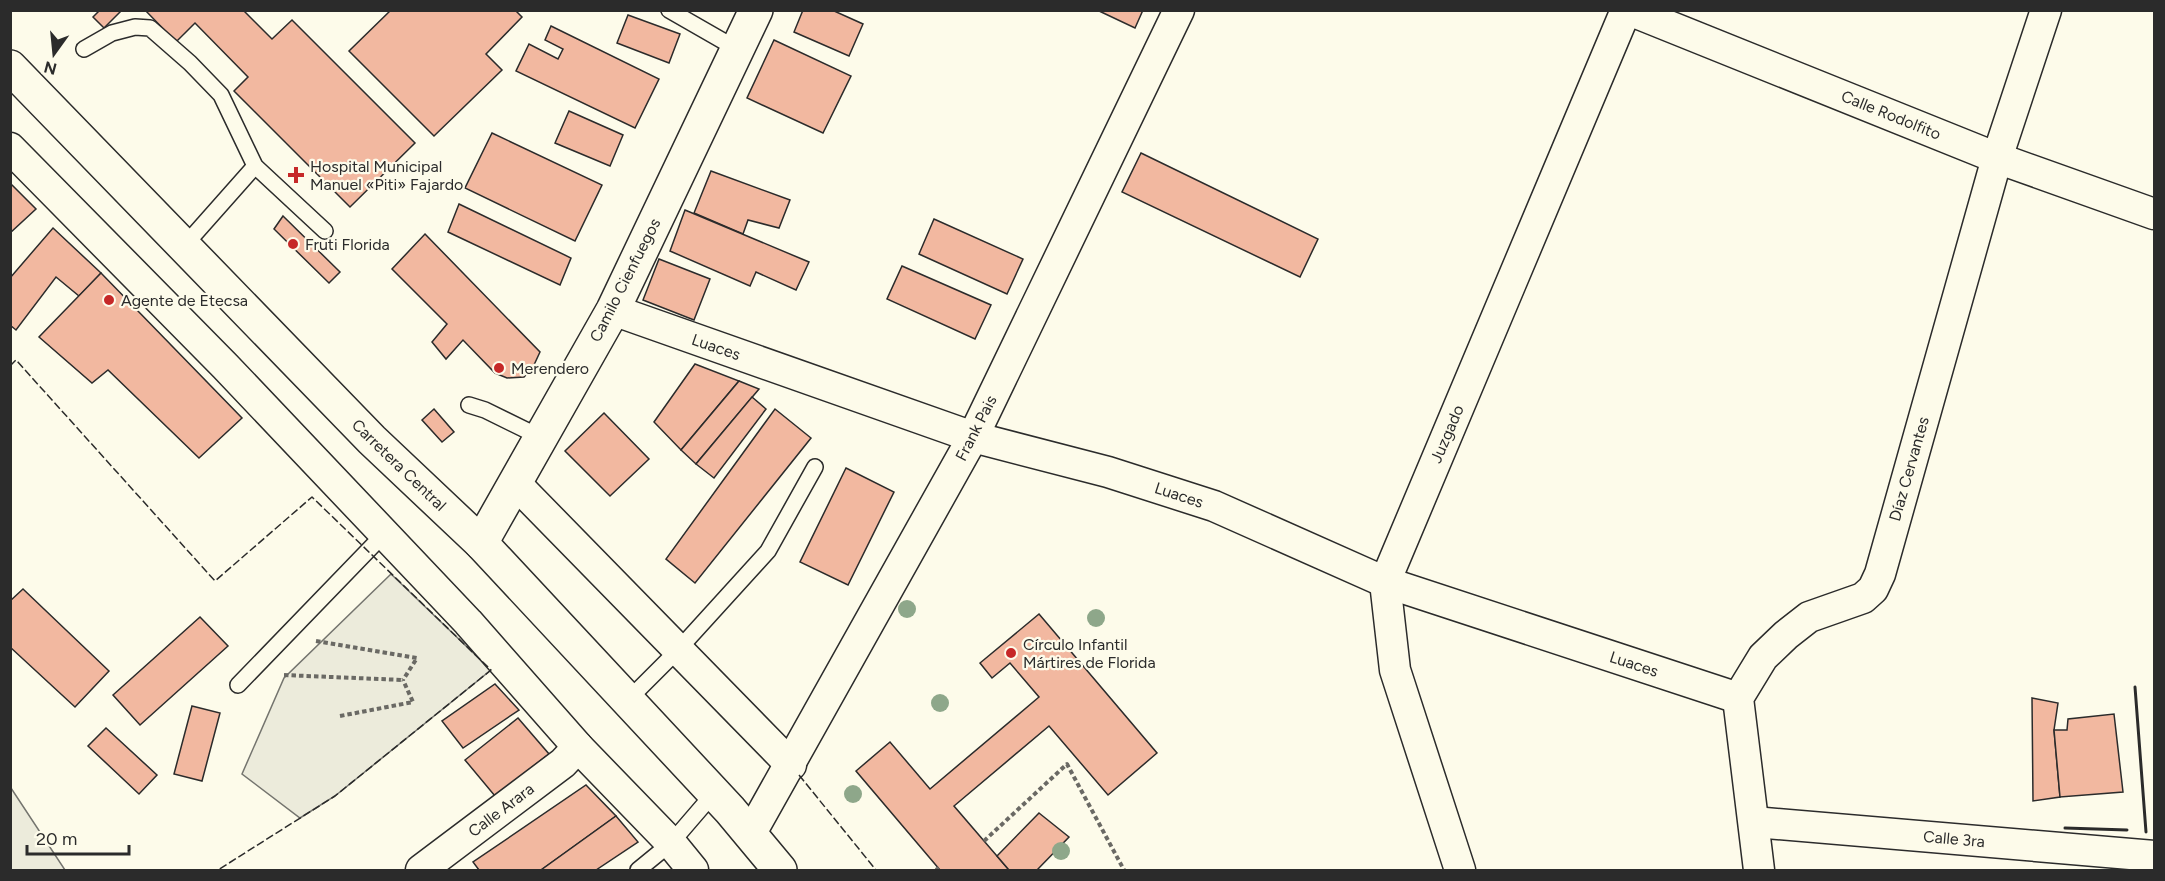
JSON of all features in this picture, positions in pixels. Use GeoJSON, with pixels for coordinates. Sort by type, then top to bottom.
{"type":"FeatureCollection","features":[{"type":"Feature","properties":{"kind":"main road","name":"Camilo Cienfuegos"},"geometry":{"type":"LineString","coordinates":[[481,543],[613,310],[756,10]]}},
{"type":"Feature","properties":{"kind":"main road","name":"Carretera Central"},"geometry":{"type":"LineString","coordinates":[[10,67],[372,440],[481,543],[751,833],[780,870]]}},
{"type":"Feature","properties":{"kind":"street","name":"Frank Pais"},"geometry":{"type":"LineString","coordinates":[[751,833],[973,437],[1179,10]]}},
{"type":"Feature","properties":{"kind":"street","name":"Calle Rodolfito"},"geometry":{"type":"LineString","coordinates":[[1628,10],[1997,158],[2154,214]]}},
{"type":"Feature","properties":{"kind":"street","name":"Juzgado"},"geometry":{"type":"LineString","coordinates":[[1460,870],[1395,670],[1385,582],[1628,10]]}},
{"type":"Feature","properties":{"kind":"street","name":"Díaz Cervantes"},"geometry":{"type":"LineString","coordinates":[[1738,698],[1763,657],[1786,634],[1809,617],[1863,598],[1873,589],[1880,574],[1997,158],[2046,10]]}},
{"type":"Feature","properties":{"kind":"street"},"geometry":{"type":"LineString","coordinates":[[10,148],[225,366],[468,622],[578,747],[671,843],[693,870]]}},
{"type":"Feature","properties":{"kind":"street","name":"Luaces"},"geometry":{"type":"LineString","coordinates":[[613,310],[973,437],[1108,472],[1214,506],[1385,582],[1738,698]]}},
{"type":"Feature","properties":{"kind":"street"},"geometry":{"type":"LineString","coordinates":[[516,484],[791,765]]}},
{"type":"Feature","properties":{"kind":"street"},"geometry":{"type":"LineString","coordinates":[[1738,698],[1759,870]]}},
{"type":"Feature","properties":{"kind":"street","name":"Calle Arara"},"geometry":{"type":"LineString","coordinates":[[421,870],[563,763],[578,747]]}},
{"type":"Feature","properties":{"kind":"street","name":"Calle 3ra"},"geometry":{"type":"LineString","coordinates":[[1754,822],[2154,855]]}},
{"type":"Feature","properties":{"kind":"lane"},"geometry":{"type":"LineString","coordinates":[[669,10],[737,49]]}},
{"type":"Feature","properties":{"kind":"lane"},"geometry":{"type":"LineString","coordinates":[[84,49],[112,33],[135,27],[150,28],[190,63],[220,95],[255,166],[325,231]]}},
{"type":"Feature","properties":{"kind":"lane"},"geometry":{"type":"LineString","coordinates":[[185,245],[255,166]]}},
{"type":"Feature","properties":{"kind":"lane"},"geometry":{"type":"LineString","coordinates":[[469,405],[485,410],[542,438]]}},
{"type":"Feature","properties":{"kind":"lane"},"geometry":{"type":"LineString","coordinates":[[628,700],[678,650],[768,551],[815,467]]}},
{"type":"Feature","properties":{"kind":"lane"},"geometry":{"type":"LineString","coordinates":[[238,685],[384,534]]}},
{"type":"Feature","properties":{"kind":"lane"},"geometry":{"type":"LineString","coordinates":[[638,870],[671,843],[714,793]]}},
{"type":"Feature","properties":{"kind":"path"},"geometry":{"type":"LineString","coordinates":[[285,636],[417,658],[403,680]]}},
{"type":"Feature","properties":{"kind":"path"},"geometry":{"type":"LineString","coordinates":[[249,673],[403,680]]}},
{"type":"Feature","properties":{"kind":"path"},"geometry":{"type":"LineString","coordinates":[[340,716],[413,702],[403,680]]}},
{"type":"Feature","properties":{"kind":"path"},"geometry":{"type":"LineString","coordinates":[[984,841],[1067,764],[1124,870]]}},
{"type":"Feature","properties":{"kind":"shaded area"},"geometry":{"type":"Polygon","coordinates":[[[391,574],[491,670],[335,796],[300,818],[242,774],[284,678],[391,574]]]}},
{"type":"Feature","properties":{"kind":"shaded area"},"geometry":{"type":"Polygon","coordinates":[[[11,788],[65,870],[11,870],[11,788]]]}},
{"type":"Feature","properties":{"kind":"building"},"geometry":{"type":"Polygon","coordinates":[[[100,10],[122,10],[104,28],[93,17],[100,10]]]}},
{"type":"Feature","properties":{"kind":"building"},"geometry":{"type":"Polygon","coordinates":[[[145,10],[243,10],[272,39],[292,20],[415,143],[350,207],[234,91],[248,77],[195,23],[176,42],[145,10]]]}},
{"type":"Feature","properties":{"kind":"building"},"geometry":{"type":"Polygon","coordinates":[[[391,10],[515,10],[522,17],[486,54],[502,70],[434,136],[349,51],[391,10]]]}},
{"type":"Feature","properties":{"kind":"building"},"geometry":{"type":"Polygon","coordinates":[[[803,10],[832,10],[863,24],[849,56],[794,32],[803,10]]]}},
{"type":"Feature","properties":{"kind":"building"},"geometry":{"type":"Polygon","coordinates":[[[1097,10],[1143,10],[1135,28],[1097,10]]]}},
{"type":"Feature","properties":{"kind":"building"},"geometry":{"type":"Polygon","coordinates":[[[628,15],[680,34],[669,63],[617,43],[628,15]]]}},
{"type":"Feature","properties":{"kind":"building"},"geometry":{"type":"Polygon","coordinates":[[[551,26],[659,79],[635,128],[516,71],[529,44],[558,59],[563,49],[545,40],[551,26]]]}},
{"type":"Feature","properties":{"kind":"building"},"geometry":{"type":"Polygon","coordinates":[[[774,40],[851,76],[823,133],[747,98],[774,40]]]}},
{"type":"Feature","properties":{"kind":"building"},"geometry":{"type":"Polygon","coordinates":[[[569,111],[623,135],[610,166],[555,143],[569,111]]]}},
{"type":"Feature","properties":{"kind":"building"},"geometry":{"type":"Polygon","coordinates":[[[492,133],[602,185],[575,241],[465,188],[492,133]]]}},
{"type":"Feature","properties":{"kind":"building"},"geometry":{"type":"Polygon","coordinates":[[[1141,153],[1318,239],[1300,277],[1122,192],[1141,153]]]}},
{"type":"Feature","properties":{"kind":"building"},"geometry":{"type":"Polygon","coordinates":[[[711,171],[790,200],[779,228],[748,220],[743,234],[694,213],[711,171]]]}},
{"type":"Feature","properties":{"kind":"building"},"geometry":{"type":"Polygon","coordinates":[[[10,183],[36,209],[10,233],[10,183]]]}},
{"type":"Feature","properties":{"kind":"building"},"geometry":{"type":"Polygon","coordinates":[[[459,204],[571,258],[560,285],[448,232],[459,204]]]}},
{"type":"Feature","properties":{"kind":"building"},"geometry":{"type":"Polygon","coordinates":[[[685,210],[809,262],[796,290],[756,272],[750,286],[670,251],[685,210]]]}},
{"type":"Feature","properties":{"kind":"building"},"geometry":{"type":"Polygon","coordinates":[[[283,216],[340,272],[329,283],[274,229],[283,216]]]}},
{"type":"Feature","properties":{"kind":"building"},"geometry":{"type":"Polygon","coordinates":[[[934,219],[1023,259],[1007,294],[919,254],[934,219]]]}},
{"type":"Feature","properties":{"kind":"building"},"geometry":{"type":"Polygon","coordinates":[[[53,228],[101,273],[79,296],[56,277],[16,330],[10,325],[10,278],[53,228]]]}},
{"type":"Feature","properties":{"kind":"building"},"geometry":{"type":"Polygon","coordinates":[[[425,234],[540,352],[533,367],[524,377],[507,378],[495,373],[463,340],[446,359],[432,342],[447,324],[392,269],[425,234]]]}},
{"type":"Feature","properties":{"kind":"building"},"geometry":{"type":"Polygon","coordinates":[[[659,259],[710,279],[694,320],[643,300],[659,259]]]}},
{"type":"Feature","properties":{"kind":"building"},"geometry":{"type":"Polygon","coordinates":[[[902,266],[991,305],[975,339],[887,299],[902,266]]]}},
{"type":"Feature","properties":{"kind":"building"},"geometry":{"type":"Polygon","coordinates":[[[101,273],[242,418],[199,458],[108,370],[92,383],[39,337],[101,273]]]}},
{"type":"Feature","properties":{"kind":"building"},"geometry":{"type":"Polygon","coordinates":[[[695,364],[739,381],[681,450],[654,422],[695,364]]]}},
{"type":"Feature","properties":{"kind":"building"},"geometry":{"type":"Polygon","coordinates":[[[739,381],[759,389],[696,464],[681,450],[739,381]]]}},
{"type":"Feature","properties":{"kind":"building"},"geometry":{"type":"Polygon","coordinates":[[[752,397],[766,409],[714,478],[696,464],[752,397]]]}},
{"type":"Feature","properties":{"kind":"building"},"geometry":{"type":"Polygon","coordinates":[[[434,409],[454,432],[442,442],[422,420],[434,409]]]}},
{"type":"Feature","properties":{"kind":"building"},"geometry":{"type":"Polygon","coordinates":[[[775,409],[811,438],[695,583],[666,559],[775,409]]]}},
{"type":"Feature","properties":{"kind":"building"},"geometry":{"type":"Polygon","coordinates":[[[604,413],[649,459],[610,496],[565,451],[604,413]]]}},
{"type":"Feature","properties":{"kind":"building"},"geometry":{"type":"Polygon","coordinates":[[[846,468],[894,492],[848,585],[800,562],[846,468]]]}},
{"type":"Feature","properties":{"kind":"building"},"geometry":{"type":"Polygon","coordinates":[[[23,589],[109,671],[75,707],[10,647],[10,601],[23,589]]]}},
{"type":"Feature","properties":{"kind":"building"},"geometry":{"type":"Polygon","coordinates":[[[1039,614],[1157,753],[1108,795],[1049,726],[954,806],[1009,870],[940,870],[856,771],[890,742],[930,789],[1039,697],[1010,663],[992,678],[980,663],[1039,614]]]}},
{"type":"Feature","properties":{"kind":"building"},"geometry":{"type":"Polygon","coordinates":[[[200,617],[228,646],[140,725],[113,695],[200,617]]]}},
{"type":"Feature","properties":{"kind":"building"},"geometry":{"type":"Polygon","coordinates":[[[495,684],[519,710],[463,748],[442,721],[495,684]]]}},
{"type":"Feature","properties":{"kind":"building"},"geometry":{"type":"Polygon","coordinates":[[[2032,698],[2058,703],[2054,730],[2060,797],[2033,801],[2032,698]]]}},
{"type":"Feature","properties":{"kind":"building"},"geometry":{"type":"Polygon","coordinates":[[[192,706],[220,713],[202,781],[174,774],[192,706]]]}},
{"type":"Feature","properties":{"kind":"building"},"geometry":{"type":"Polygon","coordinates":[[[2114,714],[2123,792],[2060,797],[2054,730],[2067,730],[2068,719],[2114,714]]]}},
{"type":"Feature","properties":{"kind":"building"},"geometry":{"type":"Polygon","coordinates":[[[518,718],[549,754],[495,796],[465,760],[518,718]]]}},
{"type":"Feature","properties":{"kind":"building"},"geometry":{"type":"Polygon","coordinates":[[[106,728],[157,775],[139,794],[88,746],[106,728]]]}},
{"type":"Feature","properties":{"kind":"building"},"geometry":{"type":"Polygon","coordinates":[[[586,785],[616,816],[541,870],[479,870],[473,862],[586,785]]]}},
{"type":"Feature","properties":{"kind":"building"},"geometry":{"type":"Polygon","coordinates":[[[1039,813],[1069,837],[1037,870],[1009,870],[997,856],[1039,813]]]}},
{"type":"Feature","properties":{"kind":"building"},"geometry":{"type":"Polygon","coordinates":[[[616,816],[638,842],[596,870],[541,870],[616,816]]]}},
{"type":"Feature","properties":{"kind":"fence"},"geometry":{"type":"LineString","coordinates":[[10,366],[16,360],[215,581],[312,497],[491,670],[335,796],[218,870]]}},
{"type":"Feature","properties":{"kind":"fence"},"geometry":{"type":"LineString","coordinates":[[799,775],[876,870]]}},
{"type":"Feature","properties":{"kind":"wall"},"geometry":{"type":"LineString","coordinates":[[2135,687],[2146,832]]}},
{"type":"Feature","properties":{"kind":"wall"},"geometry":{"type":"LineString","coordinates":[[2065,828],[2127,830]]}},
{"type":"Feature","properties":{"kind":"place","name":"Hospital Municipal Manuel «Piti» Fajardo"},"geometry":{"type":"Point","coordinates":[296,175]}},
{"type":"Feature","properties":{"kind":"place","name":"Fruti Florida"},"geometry":{"type":"Point","coordinates":[293,244]}},
{"type":"Feature","properties":{"kind":"place","name":"Agente de Etecsa"},"geometry":{"type":"Point","coordinates":[109,300]}},
{"type":"Feature","properties":{"kind":"place","name":"Merendero"},"geometry":{"type":"Point","coordinates":[499,368]}},
{"type":"Feature","properties":{"kind":"place","name":"Círculo Infantil Mártires de Florida"},"geometry":{"type":"Point","coordinates":[1011,653]}}]}
